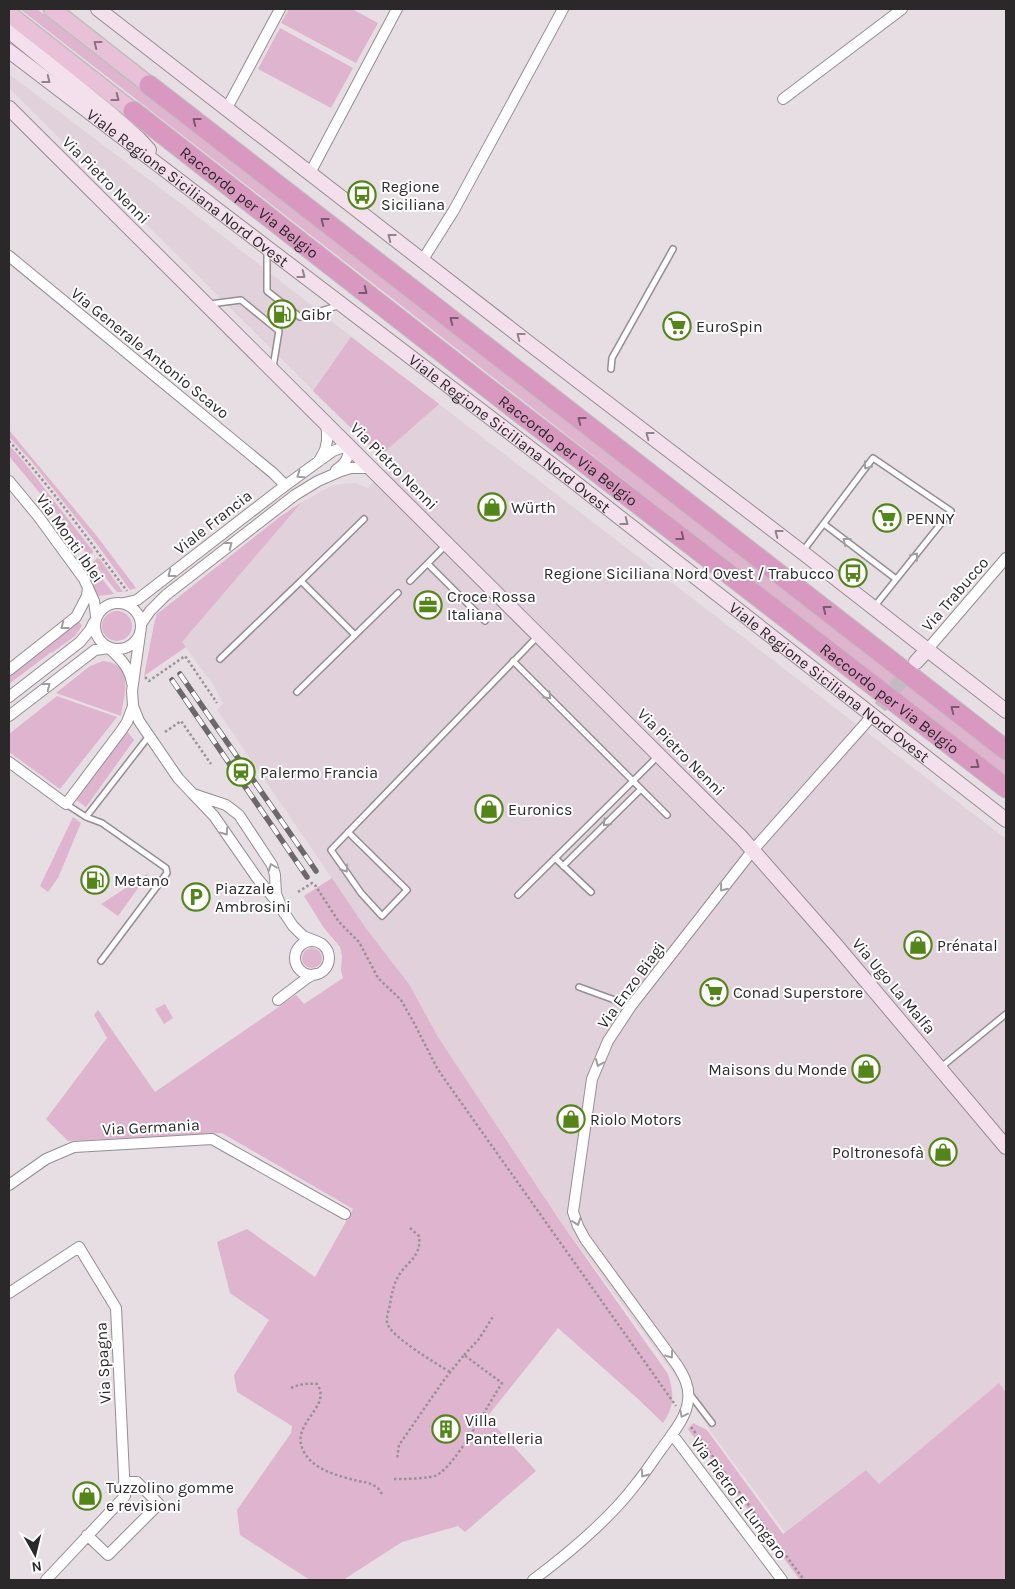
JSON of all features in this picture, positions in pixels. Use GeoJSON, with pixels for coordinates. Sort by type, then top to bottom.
{"type":"FeatureCollection","features":[{"type":"Feature","properties":{"kind":"highway","name":"Raccordo per Via Belgio"},"geometry":{"type":"LineString","coordinates":[[149,85],[1006,750]]}},
{"type":"Feature","properties":{"kind":"highway","name":"Raccordo per Via Belgio"},"geometry":{"type":"LineString","coordinates":[[133,111],[476,379],[1006,788]]}},
{"type":"Feature","properties":{"kind":"main road"},"geometry":{"type":"LineString","coordinates":[[52,9],[149,85]]}},
{"type":"Feature","properties":{"kind":"main road","name":"Viale Regione Siciliana Nord Ovest"},"geometry":{"type":"LineString","coordinates":[[9,14],[133,111]]}},
{"type":"Feature","properties":{"kind":"street"},"geometry":{"type":"LineString","coordinates":[[98,9],[1006,711]]}},
{"type":"Feature","properties":{"kind":"street"},"geometry":{"type":"LineString","coordinates":[[227,108],[280,9]]}},
{"type":"Feature","properties":{"kind":"street"},"geometry":{"type":"LineString","coordinates":[[310,173],[397,9]]}},
{"type":"Feature","properties":{"kind":"street"},"geometry":{"type":"LineString","coordinates":[[422,260],[454,210],[563,9]]}},
{"type":"Feature","properties":{"kind":"street"},"geometry":{"type":"LineString","coordinates":[[783,99],[902,9]]}},
{"type":"Feature","properties":{"kind":"street"},"geometry":{"type":"LineString","coordinates":[[9,31],[138,138],[172,176]]}},
{"type":"Feature","properties":{"kind":"street","name":"Viale Regione Siciliana Nord Ovest"},"geometry":{"type":"LineString","coordinates":[[9,51],[876,712],[1006,820]]}},
{"type":"Feature","properties":{"kind":"street","name":"Via Pietro Nenni"},"geometry":{"type":"LineString","coordinates":[[9,108],[540,635],[753,850]]}},
{"type":"Feature","properties":{"kind":"street","name":"Via Generale Antonio Scavo"},"geometry":{"type":"LineString","coordinates":[[9,256],[273,473],[285,485]]}},
{"type":"Feature","properties":{"kind":"street"},"geometry":{"type":"LineString","coordinates":[[319,461],[327,441],[324,420]]}},
{"type":"Feature","properties":{"kind":"street","name":"Viale Francia"},"geometry":{"type":"LineString","coordinates":[[124,603],[132,602],[142,596],[285,485],[333,451],[349,446],[349,455],[346,461],[330,475],[284,502],[177,586],[157,603],[141,629]]}},
{"type":"Feature","properties":{"kind":"street","name":"Viale Francia"},"geometry":{"type":"LineString","coordinates":[[330,475],[351,468],[371,468]]}},
{"type":"Feature","properties":{"kind":"street","name":"Via Monti Iblei"},"geometry":{"type":"LineString","coordinates":[[9,481],[38,516],[88,586],[94,601],[96,619]]}},
{"type":"Feature","properties":{"kind":"street","name":"Via Trabucco"},"geometry":{"type":"LineString","coordinates":[[927,650],[1006,558]]}},
{"type":"Feature","properties":{"kind":"street"},"geometry":{"type":"LineString","coordinates":[[9,670],[76,617],[87,596],[88,586]]}},
{"type":"Feature","properties":{"kind":"street"},"geometry":{"type":"LineString","coordinates":[[9,697],[80,642],[90,630],[100,610],[111,604],[124,603],[138,613],[141,629],[130,714],[122,729],[66,804],[9,762]]}},
{"type":"Feature","properties":{"kind":"street"},"geometry":{"type":"LineString","coordinates":[[96,619],[95,632],[97,638],[109,648],[128,670],[133,689]]}},
{"type":"Feature","properties":{"kind":"street"},"geometry":{"type":"LineString","coordinates":[[9,716],[89,653],[102,648],[117,650],[128,647],[133,644],[141,629]]}},
{"type":"Feature","properties":{"kind":"street"},"geometry":{"type":"LineString","coordinates":[[916,662],[927,650]]}},
{"type":"Feature","properties":{"kind":"street"},"geometry":{"type":"LineString","coordinates":[[132,706],[149,736],[181,782],[214,816],[256,878],[269,892],[293,926],[304,936],[318,942],[326,949],[329,959],[324,969],[307,978],[278,1000]]}},
{"type":"Feature","properties":{"kind":"street","name":"Via Enzo Biagi"},"geometry":{"type":"LineString","coordinates":[[689,1393],[684,1376],[677,1365],[585,1239],[573,1212],[592,1079],[608,1041],[631,1006],[753,850],[876,712]]}},
{"type":"Feature","properties":{"kind":"street"},"geometry":{"type":"LineString","coordinates":[[193,794],[226,806],[239,815],[272,865],[276,894],[284,913]]}},
{"type":"Feature","properties":{"kind":"street","name":"Via Ugo La Malfa"},"geometry":{"type":"LineString","coordinates":[[753,850],[1006,1147]]}},
{"type":"Feature","properties":{"kind":"street"},"geometry":{"type":"LineString","coordinates":[[293,926],[296,936],[295,962],[300,970],[307,974],[314,974]]}},
{"type":"Feature","properties":{"kind":"street"},"geometry":{"type":"LineString","coordinates":[[296,952],[302,944],[318,942]]}},
{"type":"Feature","properties":{"kind":"street"},"geometry":{"type":"LineString","coordinates":[[291,991],[300,980],[300,970]]}},
{"type":"Feature","properties":{"kind":"street","name":"Via Germania"},"geometry":{"type":"LineString","coordinates":[[9,1185],[46,1159],[74,1147],[212,1138],[345,1214]]}},
{"type":"Feature","properties":{"kind":"street","name":"Via Spagna"},"geometry":{"type":"LineString","coordinates":[[9,1293],[79,1247],[116,1308],[125,1496],[46,1580]]}},
{"type":"Feature","properties":{"kind":"street"},"geometry":{"type":"LineString","coordinates":[[533,1580],[593,1530],[636,1485],[683,1416],[689,1393]]}},
{"type":"Feature","properties":{"kind":"street","name":"Via Pietro E. Lungaro"},"geometry":{"type":"LineString","coordinates":[[672,1434],[782,1580]]}},
{"type":"Feature","properties":{"kind":"street"},"geometry":{"type":"LineString","coordinates":[[87,1535],[108,1555],[159,1504],[137,1482],[124,1482]]}},
{"type":"Feature","properties":{"kind":"lane"},"geometry":{"type":"LineString","coordinates":[[268,249],[266,291],[300,317],[342,305]]}},
{"type":"Feature","properties":{"kind":"lane"},"geometry":{"type":"LineString","coordinates":[[611,369],[612,358],[673,249]]}},
{"type":"Feature","properties":{"kind":"lane"},"geometry":{"type":"LineString","coordinates":[[207,305],[241,300],[279,331],[273,370]]}},
{"type":"Feature","properties":{"kind":"lane"},"geometry":{"type":"LineString","coordinates":[[802,552],[873,458],[951,511],[873,608]]}},
{"type":"Feature","properties":{"kind":"lane"},"geometry":{"type":"LineString","coordinates":[[220,660],[364,519]]}},
{"type":"Feature","properties":{"kind":"lane"},"geometry":{"type":"LineString","coordinates":[[824,524],[896,579]]}},
{"type":"Feature","properties":{"kind":"lane"},"geometry":{"type":"LineString","coordinates":[[410,581],[447,544]]}},
{"type":"Feature","properties":{"kind":"lane"},"geometry":{"type":"LineString","coordinates":[[428,564],[485,621]]}},
{"type":"Feature","properties":{"kind":"lane"},"geometry":{"type":"LineString","coordinates":[[301,581],[355,635]]}},
{"type":"Feature","properties":{"kind":"lane"},"geometry":{"type":"LineString","coordinates":[[297,692],[398,593]]}},
{"type":"Feature","properties":{"kind":"lane"},"geometry":{"type":"LineString","coordinates":[[348,832],[407,890],[382,916],[361,893],[331,850],[348,832],[513,662],[540,635]]}},
{"type":"Feature","properties":{"kind":"lane"},"geometry":{"type":"LineString","coordinates":[[513,662],[667,816]]}},
{"type":"Feature","properties":{"kind":"lane"},"geometry":{"type":"LineString","coordinates":[[86,817],[149,736]]}},
{"type":"Feature","properties":{"kind":"lane"},"geometry":{"type":"LineString","coordinates":[[518,895],[659,754]]}},
{"type":"Feature","properties":{"kind":"lane"},"geometry":{"type":"LineString","coordinates":[[563,866],[641,789]]}},
{"type":"Feature","properties":{"kind":"lane"},"geometry":{"type":"LineString","coordinates":[[66,804],[86,817],[102,823],[166,868],[167,871],[164,879],[101,961]]}},
{"type":"Feature","properties":{"kind":"lane"},"geometry":{"type":"LineString","coordinates":[[555,858],[591,892]]}},
{"type":"Feature","properties":{"kind":"lane"},"geometry":{"type":"LineString","coordinates":[[580,987],[631,1006]]}},
{"type":"Feature","properties":{"kind":"lane"},"geometry":{"type":"LineString","coordinates":[[940,1068],[1006,1014]]}},
{"type":"Feature","properties":{"kind":"lane"},"geometry":{"type":"LineString","coordinates":[[689,1393],[712,1423]]}},
{"type":"Feature","properties":{"kind":"path"},"geometry":{"type":"LineString","coordinates":[[9,441],[95,547],[128,592]]}},
{"type":"Feature","properties":{"kind":"path"},"geometry":{"type":"LineString","coordinates":[[149,681],[185,656],[217,703]]}},
{"type":"Feature","properties":{"kind":"path"},"geometry":{"type":"LineString","coordinates":[[165,732],[181,721],[211,764]]}},
{"type":"Feature","properties":{"kind":"path"},"geometry":{"type":"LineString","coordinates":[[298,892],[312,883],[315,884],[339,922],[359,942],[376,974],[403,1004],[448,1084],[683,1416],[804,1580]]}},
{"type":"Feature","properties":{"kind":"path"},"geometry":{"type":"LineString","coordinates":[[410,1228],[418,1236],[420,1246],[414,1258],[394,1282],[386,1320],[389,1329],[450,1372]]}},
{"type":"Feature","properties":{"kind":"path"},"geometry":{"type":"LineString","coordinates":[[397,1459],[399,1445],[450,1372],[479,1339],[494,1315]]}},
{"type":"Feature","properties":{"kind":"path"},"geometry":{"type":"LineString","coordinates":[[394,1479],[435,1476],[440,1472],[463,1446],[502,1383],[464,1355]]}},
{"type":"Feature","properties":{"kind":"path"},"geometry":{"type":"LineString","coordinates":[[291,1388],[311,1383],[317,1384],[321,1390],[322,1398],[302,1428],[300,1442],[303,1452],[312,1462],[322,1468],[344,1477],[370,1483],[378,1488],[383,1496]]}},
{"type":"Feature","properties":{"kind":"shaded area"},"geometry":{"type":"Polygon","coordinates":[[[20,9],[37,9],[1006,760],[1006,779],[407,310],[20,9]]]}},
{"type":"Feature","properties":{"kind":"shaded area"},"geometry":{"type":"Polygon","coordinates":[[[289,9],[352,9],[378,23],[356,63],[281,23],[289,9]]]}},
{"type":"Feature","properties":{"kind":"shaded area"},"geometry":{"type":"Polygon","coordinates":[[[280,28],[353,68],[331,108],[258,69],[280,28]]]}},
{"type":"Feature","properties":{"kind":"shaded area"},"geometry":{"type":"Polygon","coordinates":[[[9,74],[188,209],[366,348],[1006,839],[1006,1391],[999,1383],[879,1484],[866,1470],[785,1532],[711,1432],[682,1385],[558,1218],[438,1037],[409,984],[365,927],[217,710],[223,704],[214,686],[182,642],[302,502],[329,487],[340,484],[355,483],[368,488],[389,466],[9,88],[9,74]]]}},
{"type":"Feature","properties":{"kind":"shaded area"},"geometry":{"type":"Polygon","coordinates":[[[351,337],[439,404],[380,456],[313,391],[351,337]]]}},
{"type":"Feature","properties":{"kind":"shaded area"},"geometry":{"type":"Polygon","coordinates":[[[9,430],[96,535],[136,588],[130,590],[99,547],[31,461],[9,437],[9,430]]]}},
{"type":"Feature","properties":{"kind":"shaded area"},"geometry":{"type":"Polygon","coordinates":[[[9,445],[93,553],[88,555],[62,520],[9,456],[9,445]]]}},
{"type":"Feature","properties":{"kind":"shaded area"},"geometry":{"type":"Polygon","coordinates":[[[302,502],[182,642],[186,647],[144,676],[157,614],[281,516],[302,502]]]}},
{"type":"Feature","properties":{"kind":"shaded area"},"geometry":{"type":"Polygon","coordinates":[[[97,558],[100,559],[123,592],[117,592],[93,562],[97,558]]]}},
{"type":"Feature","properties":{"kind":"shaded area"},"geometry":{"type":"Polygon","coordinates":[[[89,562],[114,594],[98,596],[84,566],[89,562]]]}},
{"type":"Feature","properties":{"kind":"shaded area"},"geometry":{"type":"Polygon","coordinates":[[[117,611],[128,615],[132,626],[128,637],[117,641],[106,637],[102,626],[106,615],[117,611]]]}},
{"type":"Feature","properties":{"kind":"shaded area"},"geometry":{"type":"Polygon","coordinates":[[[78,620],[82,626],[75,636],[9,684],[12,671],[78,620]]]}},
{"type":"Feature","properties":{"kind":"shaded area"},"geometry":{"type":"Polygon","coordinates":[[[103,661],[113,663],[124,674],[125,690],[121,716],[56,693],[90,666],[103,661]]]}},
{"type":"Feature","properties":{"kind":"shaded area"},"geometry":{"type":"Polygon","coordinates":[[[57,696],[117,717],[60,789],[9,752],[9,734],[57,696]]]}},
{"type":"Feature","properties":{"kind":"shaded area"},"geometry":{"type":"Polygon","coordinates":[[[127,731],[134,740],[86,807],[76,800],[127,731]]]}},
{"type":"Feature","properties":{"kind":"shaded area"},"geometry":{"type":"Polygon","coordinates":[[[73,817],[81,823],[58,878],[48,892],[40,886],[73,817]]]}},
{"type":"Feature","properties":{"kind":"shaded area"},"geometry":{"type":"Polygon","coordinates":[[[149,873],[118,916],[101,904],[149,873]]]}},
{"type":"Feature","properties":{"kind":"shaded area"},"geometry":{"type":"Polygon","coordinates":[[[332,878],[365,927],[409,984],[438,1037],[558,1218],[668,1374],[672,1399],[670,1411],[663,1423],[558,1328],[487,1417],[536,1471],[465,1532],[458,1526],[402,1542],[343,1580],[310,1580],[240,1535],[237,1510],[291,1433],[292,1426],[237,1392],[234,1375],[269,1320],[230,1293],[217,1242],[247,1229],[315,1277],[353,1209],[222,1133],[68,1141],[46,1119],[107,1038],[94,1015],[98,1010],[155,1092],[296,995],[304,1004],[343,978],[340,947],[324,928],[304,896],[332,878]]]}},
{"type":"Feature","properties":{"kind":"shaded area"},"geometry":{"type":"Polygon","coordinates":[[[312,948],[319,951],[322,958],[319,965],[312,968],[305,965],[302,958],[305,951],[312,948]]]}},
{"type":"Feature","properties":{"kind":"shaded area"},"geometry":{"type":"Polygon","coordinates":[[[165,1004],[173,1018],[164,1024],[155,1009],[165,1004]]]}},
{"type":"Feature","properties":{"kind":"shaded area"},"geometry":{"type":"Polygon","coordinates":[[[999,1383],[1006,1392],[1006,1580],[800,1580],[688,1429],[693,1423],[707,1430],[783,1534],[866,1470],[879,1484],[999,1383]]]}},
{"type":"Feature","properties":{"kind":"tunnel"},"geometry":{"type":"LineString","coordinates":[[880,707],[912,667]]}},
{"type":"Feature","properties":{"kind":"railway"},"geometry":{"type":"LineString","coordinates":[[180,674],[316,871]]}},
{"type":"Feature","properties":{"kind":"railway"},"geometry":{"type":"LineString","coordinates":[[172,680],[307,877]]}},
{"type":"Feature","properties":{"kind":"place","name":"Regione Siciliana"},"geometry":{"type":"Point","coordinates":[362,195]}},
{"type":"Feature","properties":{"kind":"place","name":"Gibr"},"geometry":{"type":"Point","coordinates":[282,314]}},
{"type":"Feature","properties":{"kind":"place","name":"EuroSpin"},"geometry":{"type":"Point","coordinates":[677,326]}},
{"type":"Feature","properties":{"kind":"place","name":"Würth"},"geometry":{"type":"Point","coordinates":[492,507]}},
{"type":"Feature","properties":{"kind":"place","name":"PENNY"},"geometry":{"type":"Point","coordinates":[887,518]}},
{"type":"Feature","properties":{"kind":"place","name":"Regione Siciliana Nord Ovest / Trabucco"},"geometry":{"type":"Point","coordinates":[853,573]}},
{"type":"Feature","properties":{"kind":"place","name":"Croce Rossa Italiana"},"geometry":{"type":"Point","coordinates":[428,605]}},
{"type":"Feature","properties":{"kind":"place","name":"Palermo Francia"},"geometry":{"type":"Point","coordinates":[241,772]}},
{"type":"Feature","properties":{"kind":"place","name":"Euronics"},"geometry":{"type":"Point","coordinates":[489,809]}},
{"type":"Feature","properties":{"kind":"place","name":"Metano"},"geometry":{"type":"Point","coordinates":[95,880]}},
{"type":"Feature","properties":{"kind":"place","name":"Piazzale Ambrosini"},"geometry":{"type":"Point","coordinates":[196,897]}},
{"type":"Feature","properties":{"kind":"place","name":"Prénatal"},"geometry":{"type":"Point","coordinates":[918,945]}},
{"type":"Feature","properties":{"kind":"place","name":"Conad Superstore"},"geometry":{"type":"Point","coordinates":[714,992]}},
{"type":"Feature","properties":{"kind":"place","name":"Maisons du Monde"},"geometry":{"type":"Point","coordinates":[866,1069]}},
{"type":"Feature","properties":{"kind":"place","name":"Riolo Motors"},"geometry":{"type":"Point","coordinates":[571,1119]}},
{"type":"Feature","properties":{"kind":"place","name":"Poltronesofà"},"geometry":{"type":"Point","coordinates":[943,1152]}},
{"type":"Feature","properties":{"kind":"place","name":"Villa Pantelleria"},"geometry":{"type":"Point","coordinates":[446,1429]}},
{"type":"Feature","properties":{"kind":"place","name":"Tuzzolino gomme e revisioni"},"geometry":{"type":"Point","coordinates":[87,1496]}}]}
